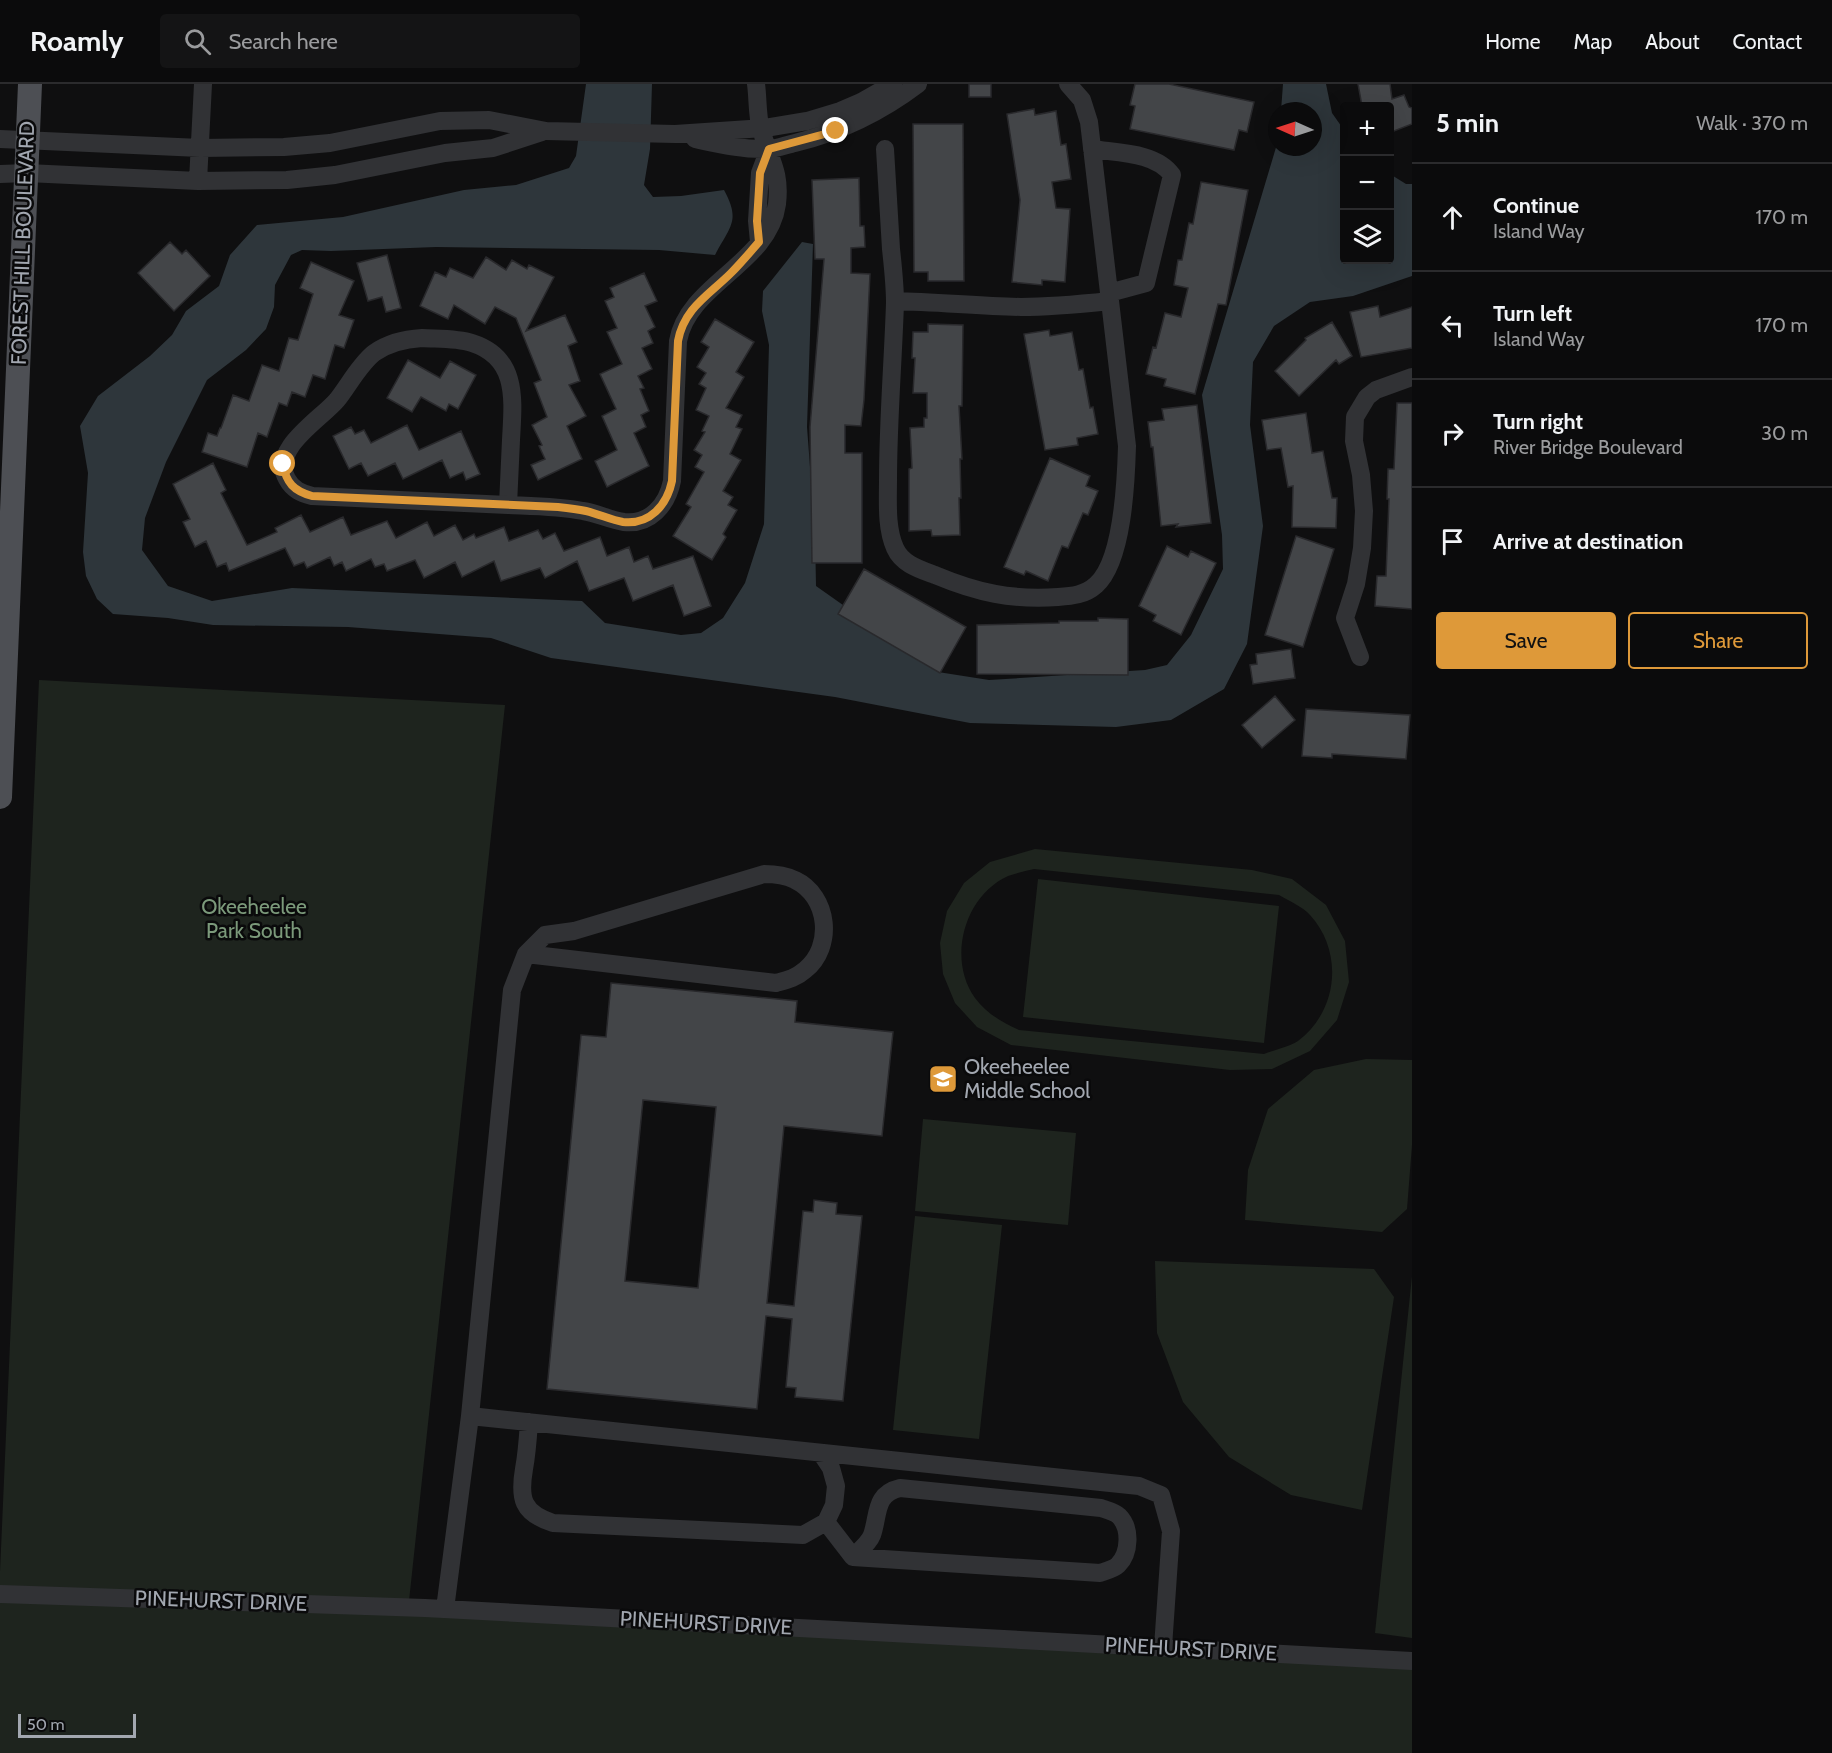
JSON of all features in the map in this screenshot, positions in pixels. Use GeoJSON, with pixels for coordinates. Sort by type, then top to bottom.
{"type":"FeatureCollection","features":[{"type":"Feature","properties":{"kind":"main road","name":"FOREST HILL BOULEVARD"},"geometry":{"type":"LineString","coordinates":[[0,797],[30,84]]}},
{"type":"Feature","properties":{"kind":"street"},"geometry":{"type":"LineString","coordinates":[[198,181],[203,84]]}},
{"type":"Feature","properties":{"kind":"street"},"geometry":{"type":"LineString","coordinates":[[508,505],[512,387],[498,358],[480,345],[470,342],[410,339],[386,346],[374,353],[337,400],[292,443],[283,464],[285,476],[291,486],[301,493],[312,496],[508,505],[558,507],[584,511],[622,522],[644,519],[659,509],[669,493],[672,481],[680,330],[690,311],[731,273],[759,242],[757,221],[760,173],[769,149],[760,128],[756,84]]}},
{"type":"Feature","properties":{"kind":"street"},"geometry":{"type":"LineString","coordinates":[[0,139],[200,148],[284,147],[345,139],[440,121],[489,120],[546,131],[675,134],[807,122],[840,111],[876,95],[893,84]]}},
{"type":"Feature","properties":{"kind":"street"},"geometry":{"type":"LineString","coordinates":[[675,134],[732,147],[769,149],[836,131],[859,121],[882,110],[918,84]]}},
{"type":"Feature","properties":{"kind":"street"},"geometry":{"type":"LineString","coordinates":[[885,149],[895,301],[888,421],[888,515],[895,549],[911,566],[966,588],[992,595],[1019,598],[1077,595],[1098,584],[1105,574],[1114,551],[1121,525],[1126,486],[1126,446],[1086,111],[1082,100],[1068,84]]}},
{"type":"Feature","properties":{"kind":"street"},"geometry":{"type":"LineString","coordinates":[[0,174],[27,173],[198,181],[286,180],[352,172],[445,153],[493,148],[546,131]]}},
{"type":"Feature","properties":{"kind":"street"},"geometry":{"type":"LineString","coordinates":[[345,139],[352,172]]}},
{"type":"Feature","properties":{"kind":"street"},"geometry":{"type":"LineString","coordinates":[[149,146],[151,179]]}},
{"type":"Feature","properties":{"kind":"street"},"geometry":{"type":"LineString","coordinates":[[895,301],[1021,307],[1059,306],[1110,297],[1146,283],[1172,175],[1170,171],[1151,159],[1092,149]]}},
{"type":"Feature","properties":{"kind":"street"},"geometry":{"type":"LineString","coordinates":[[1360,657],[1345,618],[1356,584],[1363,539],[1364,512],[1361,475],[1354,441],[1355,417],[1367,397],[1376,390],[1412,377]]}},
{"type":"Feature","properties":{"kind":"street"},"geometry":{"type":"LineString","coordinates":[[444,1609],[470,1416],[512,990],[526,954],[546,935],[574,931],[764,874],[781,875],[804,886],[820,906],[825,922],[824,940],[818,956],[807,970],[792,979],[776,983],[526,954]]}},
{"type":"Feature","properties":{"kind":"street"},"geometry":{"type":"LineString","coordinates":[[470,1416],[1140,1486],[1161,1495],[1171,1531],[1163,1647]]}},
{"type":"Feature","properties":{"kind":"street"},"geometry":{"type":"LineString","coordinates":[[529,1422],[521,1481],[522,1492],[525,1503],[532,1513],[542,1520],[553,1523],[803,1535],[826,1522],[834,1505],[836,1486],[831,1468],[821,1453]]}},
{"type":"Feature","properties":{"kind":"street"},"geometry":{"type":"LineString","coordinates":[[826,1522],[853,1557],[1100,1573],[1117,1566],[1124,1557],[1128,1535],[1118,1515],[1101,1508],[900,1488],[886,1493],[882,1499],[872,1538],[853,1557]]}},
{"type":"Feature","properties":{"kind":"street","name":"PINEHURST DRIVE"},"geometry":{"type":"LineString","coordinates":[[0,1594],[444,1609],[1412,1660]]}},
{"type":"Feature","properties":{"kind":"green space","name":"Okeeheelee Park South"},"geometry":{"type":"Polygon","coordinates":[[[39,680],[505,705],[409,1601],[1412,1656],[1412,1753],[0,1753],[0,1572],[39,680]]]}},
{"type":"Feature","properties":{"kind":"green space"},"geometry":{"type":"Polygon","coordinates":[[[1035,849],[1252,870],[1292,879],[1326,905],[1345,941],[1349,982],[1337,1020],[1310,1051],[1272,1069],[1230,1070],[1011,1045],[977,1027],[955,1003],[943,974],[940,943],[947,911],[964,883],[990,862],[1035,849]],[[1034,869],[1008,876],[993,885],[980,898],[964,930],[962,965],[967,982],[980,1004],[995,1017],[1019,1030],[1264,1054],[1298,1041],[1311,1028],[1322,1014],[1332,981],[1332,963],[1321,930],[1307,912],[1279,895],[1034,869]]]}},
{"type":"Feature","properties":{"kind":"green space"},"geometry":{"type":"Polygon","coordinates":[[[1038,879],[1279,906],[1264,1043],[1023,1017],[1038,879]]]}},
{"type":"Feature","properties":{"kind":"green space"},"geometry":{"type":"Polygon","coordinates":[[[1366,1059],[1412,1060],[1412,1145],[1407,1209],[1382,1232],[1245,1220],[1248,1170],[1268,1109],[1314,1070],[1366,1059]]]}},
{"type":"Feature","properties":{"kind":"green space"},"geometry":{"type":"Polygon","coordinates":[[[923,1119],[1076,1133],[1068,1225],[915,1211],[923,1119]]]}},
{"type":"Feature","properties":{"kind":"green space"},"geometry":{"type":"Polygon","coordinates":[[[915,1216],[1002,1225],[979,1439],[893,1430],[915,1216]]]}},
{"type":"Feature","properties":{"kind":"green space"},"geometry":{"type":"Polygon","coordinates":[[[1155,1261],[1374,1269],[1394,1297],[1362,1510],[1291,1495],[1229,1457],[1183,1402],[1157,1333],[1155,1261]]]}},
{"type":"Feature","properties":{"kind":"green space"},"geometry":{"type":"Polygon","coordinates":[[[1412,1276],[1412,1638],[1375,1633],[1412,1276]]]}},
{"type":"Feature","properties":{"kind":"shaded area"},"geometry":{"type":"Polygon","coordinates":[[[586,84],[652,84],[650,149],[644,185],[653,197],[724,190],[733,217],[729,230],[715,255],[659,250],[436,247],[302,250],[291,255],[275,285],[274,307],[266,329],[246,350],[207,380],[166,462],[145,518],[142,550],[168,586],[212,601],[292,588],[582,601],[605,623],[681,635],[701,633],[723,618],[745,583],[764,524],[769,345],[762,311],[763,291],[802,242],[813,244],[807,427],[815,533],[816,586],[938,672],[989,680],[1145,670],[1167,665],[1191,635],[1223,569],[1222,535],[1202,395],[1273,156],[1322,156],[1322,102],[1282,102],[1283,84],[1326,84],[1332,113],[1340,124],[1340,264],[1394,264],[1394,176],[1406,184],[1412,184],[1412,276],[1353,296],[1310,302],[1274,326],[1253,362],[1250,425],[1263,526],[1247,644],[1224,689],[1171,720],[1116,727],[970,723],[835,697],[551,658],[491,638],[348,627],[213,625],[168,618],[113,614],[97,599],[86,576],[83,552],[88,473],[80,426],[98,396],[150,356],[172,335],[186,311],[219,286],[230,255],[257,225],[343,217],[464,190],[516,185],[569,168],[576,156],[586,84]]]}},
{"type":"Feature","properties":{"kind":"building"},"geometry":{"type":"Polygon","coordinates":[[[969,84],[991,84],[991,97],[969,97],[969,84]]]}},
{"type":"Feature","properties":{"kind":"building"},"geometry":{"type":"Polygon","coordinates":[[[1135,84],[1169,84],[1254,102],[1247,132],[1239,130],[1234,150],[1130,129],[1135,106],[1130,105],[1135,84]]]}},
{"type":"Feature","properties":{"kind":"building"},"geometry":{"type":"Polygon","coordinates":[[[1358,84],[1390,84],[1392,99],[1404,95],[1409,107],[1412,108],[1412,124],[1394,131],[1394,102],[1361,102],[1358,84]]]}},
{"type":"Feature","properties":{"kind":"building"},"geometry":{"type":"Polygon","coordinates":[[[1034,109],[1035,115],[1056,111],[1061,145],[1066,144],[1071,179],[1052,182],[1056,208],[1070,209],[1065,282],[1042,280],[1042,285],[1012,282],[1020,200],[1007,114],[1034,109]]]}},
{"type":"Feature","properties":{"kind":"building"},"geometry":{"type":"Polygon","coordinates":[[[913,124],[963,124],[964,281],[928,281],[928,272],[914,272],[913,124]]]}},
{"type":"Feature","properties":{"kind":"building"},"geometry":{"type":"Polygon","coordinates":[[[859,178],[860,226],[864,226],[865,247],[851,248],[851,273],[870,274],[864,400],[861,426],[845,425],[845,453],[862,453],[862,563],[812,563],[810,427],[824,259],[815,259],[812,180],[859,178]]]}},
{"type":"Feature","properties":{"kind":"building"},"geometry":{"type":"Polygon","coordinates":[[[1201,182],[1248,190],[1226,305],[1218,304],[1195,394],[1164,386],[1166,379],[1146,374],[1153,347],[1156,348],[1165,313],[1181,317],[1188,288],[1174,285],[1178,260],[1182,260],[1189,223],[1193,224],[1201,182]]]}},
{"type":"Feature","properties":{"kind":"building"},"geometry":{"type":"Polygon","coordinates":[[[170,242],[182,254],[186,250],[210,276],[174,311],[138,273],[170,242]]]}},
{"type":"Feature","properties":{"kind":"building"},"geometry":{"type":"Polygon","coordinates":[[[387,255],[401,308],[386,312],[382,297],[368,301],[357,263],[387,255]]]}},
{"type":"Feature","properties":{"kind":"building"},"geometry":{"type":"Polygon","coordinates":[[[486,257],[506,270],[512,260],[527,269],[529,265],[554,277],[526,331],[565,315],[577,342],[568,346],[580,381],[569,385],[586,416],[567,426],[582,459],[538,480],[531,465],[545,459],[539,446],[542,445],[532,425],[547,417],[534,383],[541,380],[516,318],[495,307],[485,324],[454,305],[448,319],[420,306],[435,272],[446,277],[450,268],[473,278],[486,257]]]}},
{"type":"Feature","properties":{"kind":"building"},"geometry":{"type":"Polygon","coordinates":[[[311,262],[354,281],[339,315],[354,320],[344,348],[335,345],[325,379],[313,375],[305,397],[292,392],[287,406],[279,403],[267,437],[258,433],[247,467],[202,452],[208,433],[217,436],[233,395],[249,401],[262,365],[279,371],[289,338],[298,340],[313,294],[300,288],[311,262]]]}},
{"type":"Feature","properties":{"kind":"building"},"geometry":{"type":"Polygon","coordinates":[[[644,273],[657,301],[645,306],[655,327],[648,331],[653,343],[642,348],[652,369],[638,376],[644,388],[640,389],[649,411],[641,415],[646,427],[634,433],[649,466],[607,487],[595,461],[617,450],[602,416],[616,409],[600,374],[622,364],[607,332],[617,328],[605,301],[614,297],[610,288],[644,273]]]}},
{"type":"Feature","properties":{"kind":"building"},"geometry":{"type":"Polygon","coordinates":[[[1378,306],[1380,317],[1412,307],[1412,348],[1361,357],[1350,312],[1378,306]]]}},
{"type":"Feature","properties":{"kind":"building"},"geometry":{"type":"Polygon","coordinates":[[[715,319],[754,342],[736,372],[744,377],[726,408],[742,415],[736,427],[742,429],[730,454],[741,460],[723,491],[733,497],[728,505],[737,510],[723,534],[726,537],[712,560],[673,536],[691,507],[686,504],[704,472],[695,467],[702,455],[694,450],[705,432],[702,431],[709,416],[696,410],[706,388],[699,384],[706,373],[697,367],[709,347],[701,342],[715,319]]]}},
{"type":"Feature","properties":{"kind":"building"},"geometry":{"type":"Polygon","coordinates":[[[1332,322],[1352,356],[1339,364],[1336,360],[1299,396],[1275,371],[1306,340],[1305,338],[1332,322]]]}},
{"type":"Feature","properties":{"kind":"building"},"geometry":{"type":"Polygon","coordinates":[[[928,324],[963,325],[962,406],[959,406],[962,459],[960,459],[960,535],[932,536],[931,530],[909,531],[909,469],[912,468],[910,428],[924,427],[924,418],[927,418],[927,393],[913,393],[915,358],[912,358],[913,332],[928,332],[928,324]]]}},
{"type":"Feature","properties":{"kind":"building"},"geometry":{"type":"Polygon","coordinates":[[[1049,330],[1050,336],[1072,332],[1079,370],[1083,369],[1090,408],[1093,407],[1098,434],[1077,438],[1078,445],[1045,450],[1024,334],[1049,330]]]}},
{"type":"Feature","properties":{"kind":"building"},"geometry":{"type":"Polygon","coordinates":[[[408,360],[440,378],[450,361],[476,375],[458,409],[449,404],[446,411],[421,397],[412,412],[387,398],[408,360]]]}},
{"type":"Feature","properties":{"kind":"building"},"geometry":{"type":"Polygon","coordinates":[[[1397,403],[1412,403],[1412,609],[1375,606],[1377,576],[1386,576],[1388,469],[1394,469],[1397,403]]]}},
{"type":"Feature","properties":{"kind":"building"},"geometry":{"type":"Polygon","coordinates":[[[1197,405],[1211,523],[1176,527],[1178,524],[1161,526],[1153,447],[1151,447],[1148,422],[1164,420],[1162,409],[1197,405]]]}},
{"type":"Feature","properties":{"kind":"building"},"geometry":{"type":"Polygon","coordinates":[[[1306,413],[1312,453],[1323,451],[1332,498],[1337,498],[1336,528],[1292,527],[1293,486],[1288,487],[1281,448],[1267,450],[1262,420],[1306,413]]]}},
{"type":"Feature","properties":{"kind":"building"},"geometry":{"type":"Polygon","coordinates":[[[407,425],[419,450],[461,431],[480,474],[466,480],[463,472],[450,478],[442,460],[403,479],[395,463],[368,476],[361,463],[349,469],[333,436],[351,427],[355,434],[364,430],[371,443],[407,425]]]}},
{"type":"Feature","properties":{"kind":"building"},"geometry":{"type":"Polygon","coordinates":[[[1050,458],[1090,476],[1086,486],[1098,491],[1088,515],[1083,513],[1068,548],[1062,546],[1048,581],[1026,571],[1024,575],[1004,567],[1050,458]]]}},
{"type":"Feature","properties":{"kind":"building"},"geometry":{"type":"Polygon","coordinates":[[[213,463],[226,490],[221,493],[247,545],[277,532],[275,528],[301,515],[310,532],[343,517],[351,535],[387,521],[396,538],[427,522],[434,536],[455,525],[463,540],[474,534],[476,538],[504,527],[509,541],[538,530],[543,539],[555,533],[564,551],[600,537],[607,556],[629,547],[634,562],[648,556],[653,569],[693,556],[711,606],[684,616],[673,585],[633,601],[624,578],[589,591],[577,561],[545,578],[540,568],[501,581],[494,561],[462,577],[455,562],[424,578],[415,560],[387,571],[384,564],[375,567],[371,559],[346,571],[342,562],[334,566],[330,557],[307,568],[304,562],[294,566],[285,548],[229,571],[226,563],[217,567],[206,541],[195,547],[183,522],[190,519],[173,484],[213,463]]]}},
{"type":"Feature","properties":{"kind":"building"},"geometry":{"type":"Polygon","coordinates":[[[1296,536],[1334,549],[1303,647],[1265,635],[1296,536]]]}},
{"type":"Feature","properties":{"kind":"building"},"geometry":{"type":"Polygon","coordinates":[[[1167,546],[1188,557],[1191,551],[1216,563],[1181,635],[1153,621],[1156,615],[1139,606],[1167,546]]]}},
{"type":"Feature","properties":{"kind":"building"},"geometry":{"type":"Polygon","coordinates":[[[864,569],[966,627],[940,673],[838,614],[864,569]]]}},
{"type":"Feature","properties":{"kind":"building"},"geometry":{"type":"Polygon","coordinates":[[[1098,618],[1128,619],[1128,675],[977,674],[977,625],[1098,621],[1098,618]]]}},
{"type":"Feature","properties":{"kind":"building"},"geometry":{"type":"Polygon","coordinates":[[[1291,649],[1295,678],[1253,684],[1250,665],[1257,664],[1256,654],[1291,649]]]}},
{"type":"Feature","properties":{"kind":"building"},"geometry":{"type":"Polygon","coordinates":[[[1275,696],[1295,720],[1262,748],[1242,725],[1275,696]]]}},
{"type":"Feature","properties":{"kind":"building"},"geometry":{"type":"Polygon","coordinates":[[[1306,709],[1410,715],[1406,759],[1332,754],[1332,758],[1302,756],[1306,709]]]}},
{"type":"Feature","properties":{"kind":"building"},"geometry":{"type":"Polygon","coordinates":[[[611,983],[797,1001],[795,1022],[893,1032],[882,1136],[784,1126],[767,1303],[794,1306],[803,1211],[813,1212],[814,1200],[837,1203],[836,1214],[862,1216],[843,1401],[795,1397],[796,1388],[786,1387],[792,1319],[766,1316],[757,1409],[547,1389],[581,1035],[606,1037],[611,983]],[[643,1100],[625,1281],[698,1288],[716,1107],[643,1100]]]}},
{"type":"Feature","properties":{"kind":"place","name":"Okeeheelee Middle School"},"geometry":{"type":"Point","coordinates":[943,1079]}},
{"type":"Feature","properties":{"kind":"route"},"geometry":{"type":"LineString","coordinates":[[283,464],[285,476],[291,486],[301,493],[312,496],[558,507],[584,511],[622,522],[633,522],[654,514],[664,503],[672,481],[678,341],[684,320],[697,303],[731,273],[759,242],[757,221],[760,173],[769,149],[836,131]]}}]}
